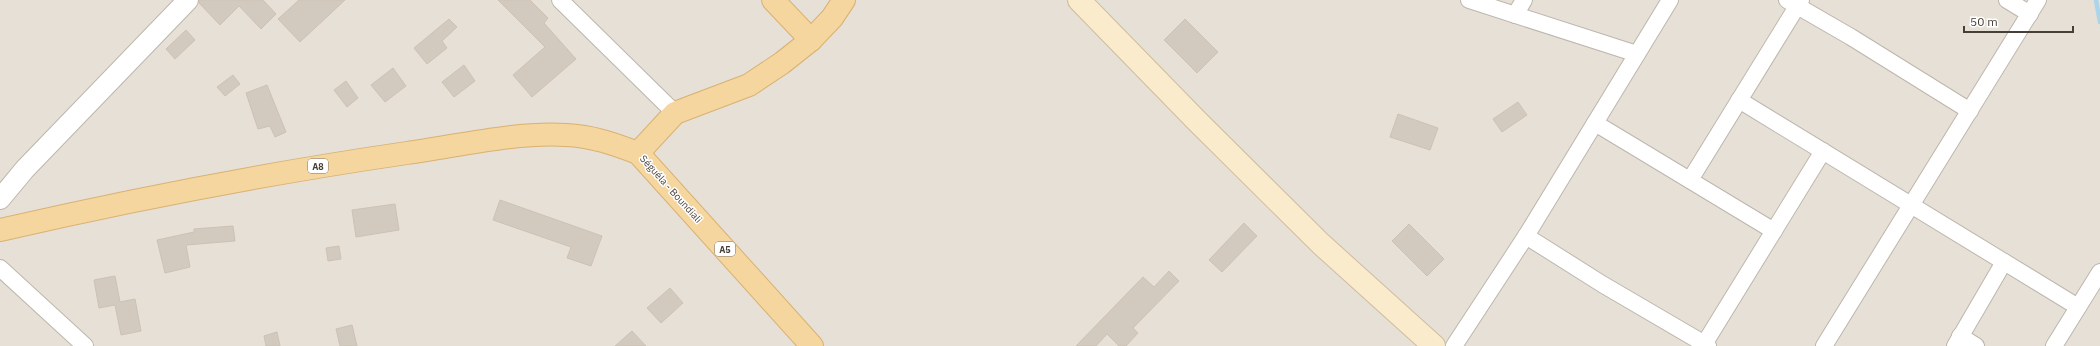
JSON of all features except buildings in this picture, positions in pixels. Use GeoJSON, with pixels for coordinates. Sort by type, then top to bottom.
{"type":"FeatureCollection","features":[{"type":"Feature","properties":{"kind":"main road"},"geometry":{"type":"LineString","coordinates":[[773,0],[811,40]]}},
{"type":"Feature","properties":{"kind":"main road","name":"Séguéla - Boundiali"},"geometry":{"type":"LineString","coordinates":[[812,346],[638,153],[675,113],[749,85],[782,63],[811,40],[832,18],[844,0]]}},
{"type":"Feature","properties":{"kind":"main road"},"geometry":{"type":"LineString","coordinates":[[1079,0],[1197,121],[1321,244],[1434,346]]}},
{"type":"Feature","properties":{"kind":"main road","name":"A8"},"geometry":{"type":"LineString","coordinates":[[0,230],[113,204],[330,164],[520,137],[565,135],[599,139],[638,153]]}},
{"type":"Feature","properties":{"kind":"street"},"geometry":{"type":"LineString","coordinates":[[0,198],[24,169],[188,0]]}},
{"type":"Feature","properties":{"kind":"street"},"geometry":{"type":"LineString","coordinates":[[560,0],[675,113]]}},
{"type":"Feature","properties":{"kind":"street"},"geometry":{"type":"LineString","coordinates":[[1469,0],[1637,54]]}},
{"type":"Feature","properties":{"kind":"street"},"geometry":{"type":"LineString","coordinates":[[1515,14],[1524,0]]}},
{"type":"Feature","properties":{"kind":"street"},"geometry":{"type":"LineString","coordinates":[[1454,346],[1526,236],[1670,0]]}},
{"type":"Feature","properties":{"kind":"street"},"geometry":{"type":"LineString","coordinates":[[2007,0],[2030,14]]}},
{"type":"Feature","properties":{"kind":"street"},"geometry":{"type":"LineString","coordinates":[[1824,346],[2038,0]]}},
{"type":"Feature","properties":{"kind":"street"},"geometry":{"type":"LineString","coordinates":[[1690,180],[1739,100],[1795,2],[1970,111]]}},
{"type":"Feature","properties":{"kind":"street"},"geometry":{"type":"LineString","coordinates":[[1739,100],[2078,307]]}},
{"type":"Feature","properties":{"kind":"street"},"geometry":{"type":"LineString","coordinates":[[1595,123],[1774,231]]}},
{"type":"Feature","properties":{"kind":"street"},"geometry":{"type":"LineString","coordinates":[[1526,236],[1602,284],[1705,345],[1823,151]]}},
{"type":"Feature","properties":{"kind":"street"},"geometry":{"type":"LineString","coordinates":[[1976,346],[1958,341],[2004,262]]}},
{"type":"Feature","properties":{"kind":"street"},"geometry":{"type":"LineString","coordinates":[[0,268],[85,346]]}},
{"type":"Feature","properties":{"kind":"street"},"geometry":{"type":"LineString","coordinates":[[2054,346],[2100,272]]}},
{"type":"Feature","properties":{"kind":"shaded area"},"geometry":{"type":"Polygon","coordinates":[[[0,0],[2100,0],[2100,346],[0,346],[0,0]]]}},
{"type":"Feature","properties":{"kind":"waterway"},"geometry":{"type":"LineString","coordinates":[[2096,0],[2100,22]]}}]}
